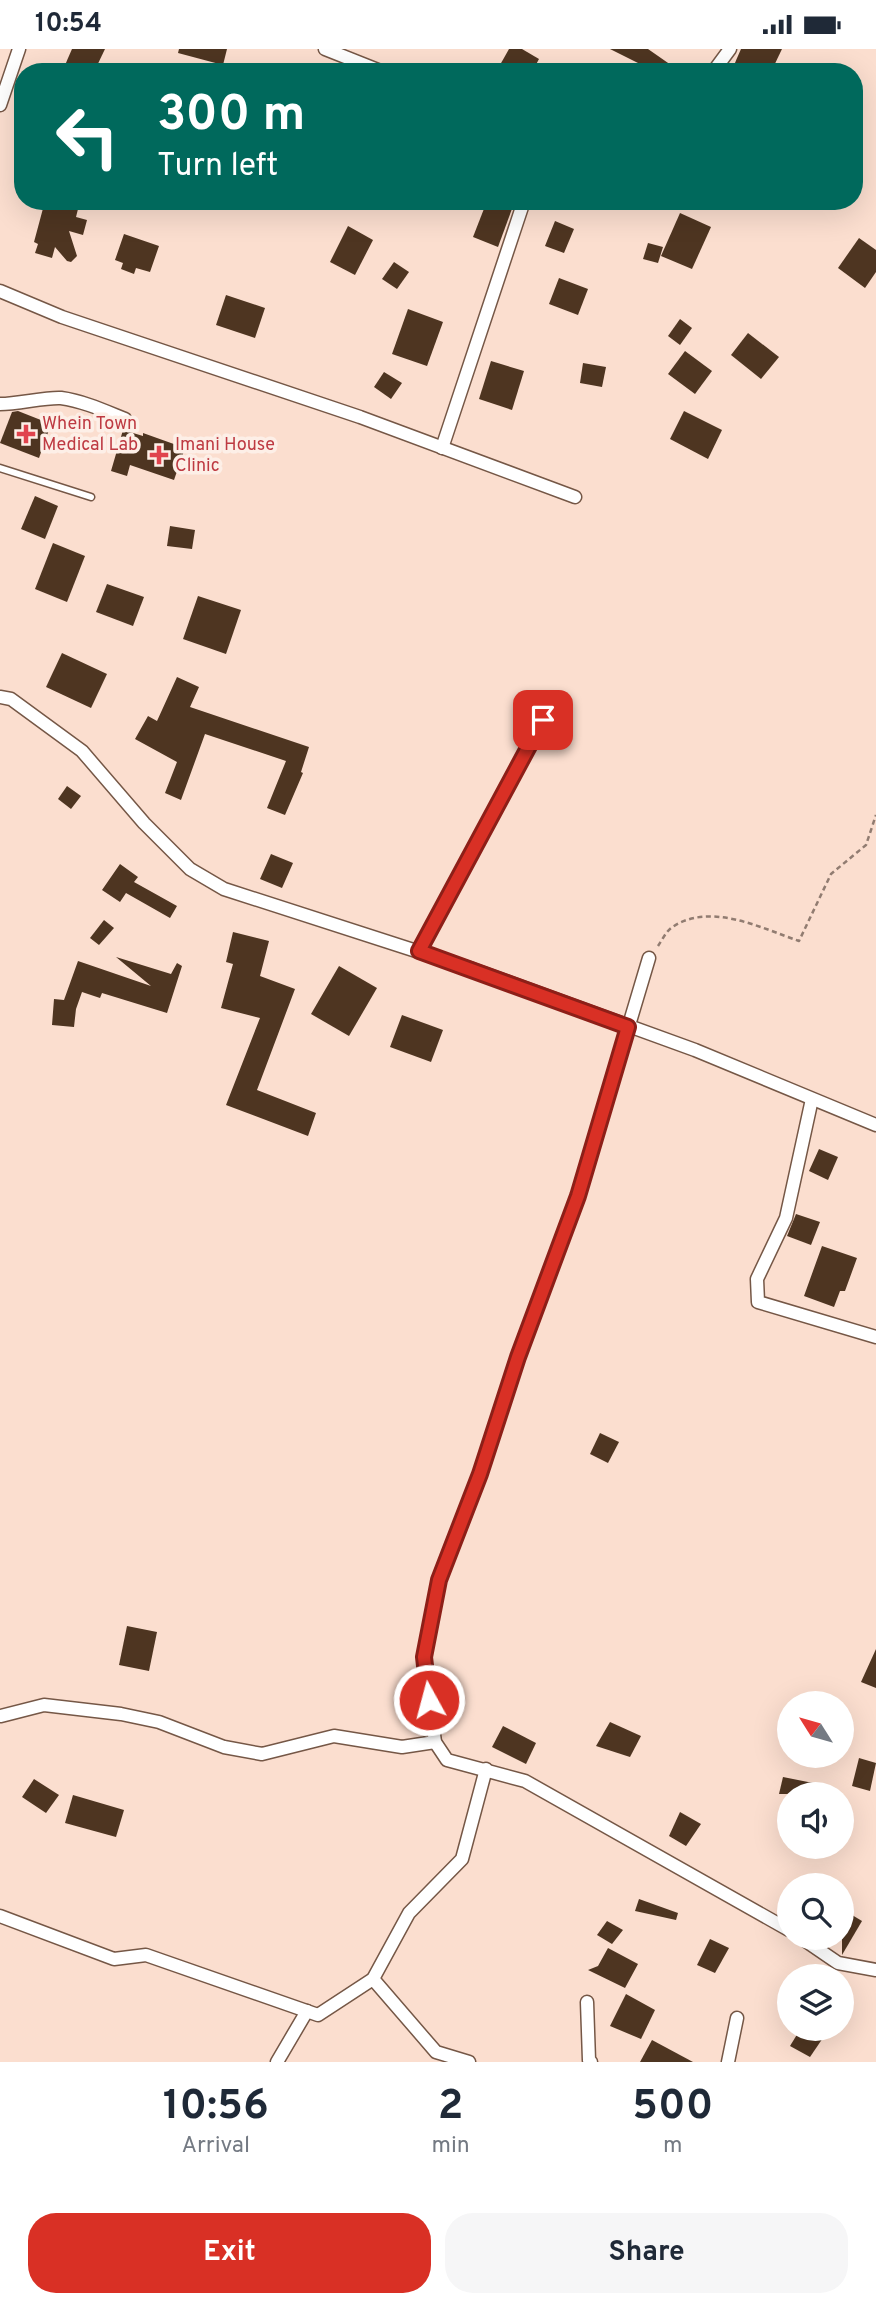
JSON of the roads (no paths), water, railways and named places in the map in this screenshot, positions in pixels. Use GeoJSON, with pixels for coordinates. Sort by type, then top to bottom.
{"type":"FeatureCollection","features":[{"type":"Feature","properties":{"kind":"street"},"geometry":{"type":"LineString","coordinates":[[325,49],[360,63]]}},
{"type":"Feature","properties":{"kind":"street"},"geometry":{"type":"LineString","coordinates":[[0,105],[14,64]]}},
{"type":"Feature","properties":{"kind":"street"},"geometry":{"type":"LineString","coordinates":[[442,448],[521,210]]}},
{"type":"Feature","properties":{"kind":"street"},"geometry":{"type":"LineString","coordinates":[[0,291],[62,317],[360,417],[575,497]]}},
{"type":"Feature","properties":{"kind":"street"},"geometry":{"type":"LineString","coordinates":[[0,404],[60,398],[125,419]]}},
{"type":"Feature","properties":{"kind":"street"},"geometry":{"type":"LineString","coordinates":[[0,697],[11,699],[82,751],[144,823],[190,869],[224,889],[419,951],[695,1050],[876,1125]]}},
{"type":"Feature","properties":{"kind":"street"},"geometry":{"type":"LineString","coordinates":[[419,951],[543,720]]}},
{"type":"Feature","properties":{"kind":"street"},"geometry":{"type":"LineString","coordinates":[[649,958],[578,1196],[518,1357],[480,1474],[439,1580],[424,1657],[435,1742],[447,1760],[525,1781],[777,1923]]}},
{"type":"Feature","properties":{"kind":"street"},"geometry":{"type":"LineString","coordinates":[[812,1099],[786,1218],[757,1279],[758,1301],[876,1337]]}},
{"type":"Feature","properties":{"kind":"street"},"geometry":{"type":"LineString","coordinates":[[1,1716],[44,1705],[121,1714],[159,1722],[224,1747],[262,1754],[334,1736],[402,1747],[435,1742]]}},
{"type":"Feature","properties":{"kind":"street"},"geometry":{"type":"LineString","coordinates":[[0,1916],[114,1959],[146,1955],[318,2015],[373,1979],[409,1913],[462,1859],[486,1769]]}},
{"type":"Feature","properties":{"kind":"street"},"geometry":{"type":"LineString","coordinates":[[819,1950],[838,1963],[876,1970]]}},
{"type":"Feature","properties":{"kind":"street"},"geometry":{"type":"LineString","coordinates":[[373,1979],[436,2052],[469,2062]]}},
{"type":"Feature","properties":{"kind":"street"},"geometry":{"type":"LineString","coordinates":[[587,2002],[591,2062]]}},
{"type":"Feature","properties":{"kind":"street"},"geometry":{"type":"LineString","coordinates":[[277,2062],[307,2011]]}},
{"type":"Feature","properties":{"kind":"street"},"geometry":{"type":"LineString","coordinates":[[729,2062],[737,2018]]}},
{"type":"Feature","properties":{"kind":"lane"},"geometry":{"type":"LineString","coordinates":[[0,468],[91,497]]}},
{"type":"Feature","properties":{"kind":"place","name":"Whein Town Medical Lab"},"geometry":{"type":"Point","coordinates":[26,434]}},
{"type":"Feature","properties":{"kind":"place","name":"Imani House Clinic"},"geometry":{"type":"Point","coordinates":[159,455]}}]}
